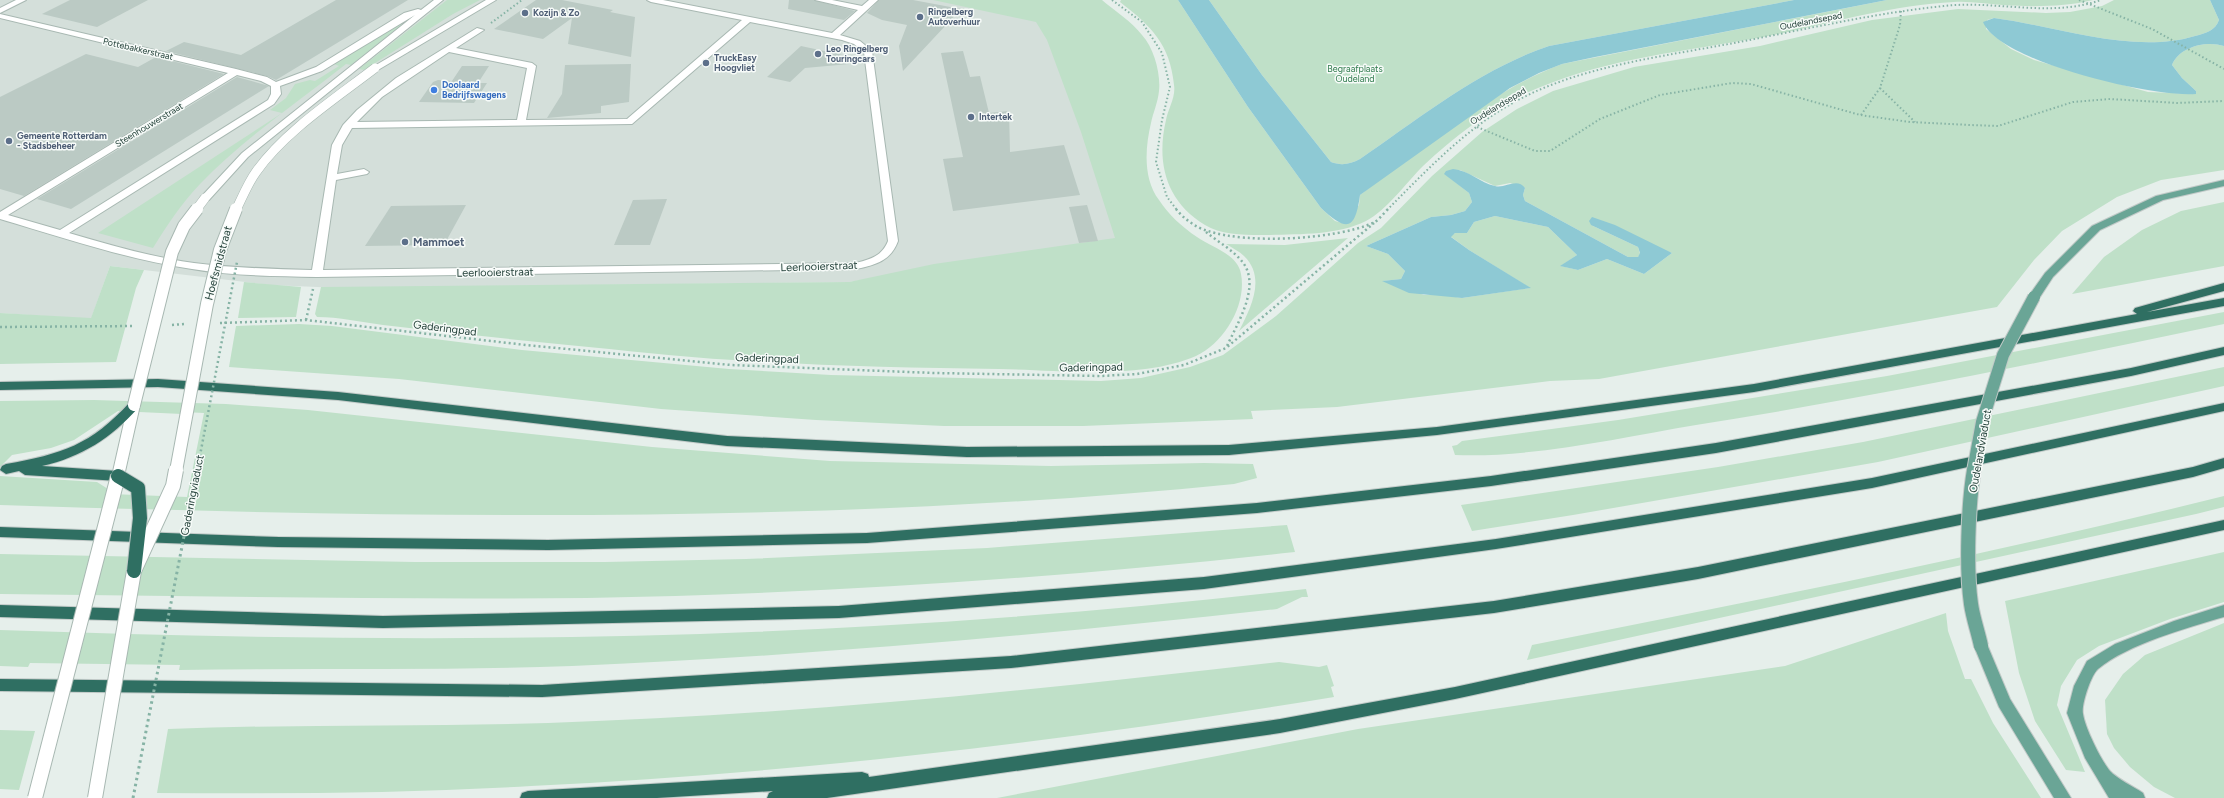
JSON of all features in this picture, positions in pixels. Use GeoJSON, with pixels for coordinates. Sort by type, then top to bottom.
{"type":"FeatureCollection","features":[{"type":"Feature","properties":{"kind":"highway"},"geometry":{"type":"LineString","coordinates":[[2068,331],[2224,287]]}},
{"type":"Feature","properties":{"kind":"highway"},"geometry":{"type":"LineString","coordinates":[[0,386],[158,383],[338,396],[727,441],[967,452],[1229,450],[1437,431],[1602,410],[1762,387],[2224,302]]}},
{"type":"Feature","properties":{"kind":"highway"},"geometry":{"type":"LineString","coordinates":[[0,532],[278,542],[548,545],[867,538],[1249,509],[1491,481],[1716,448],[2131,372],[2224,351]]}},
{"type":"Feature","properties":{"kind":"highway"},"geometry":{"type":"LineString","coordinates":[[3,469],[50,461],[68,455],[87,446],[114,427],[134,404]]}},
{"type":"Feature","properties":{"kind":"highway"},"geometry":{"type":"LineString","coordinates":[[0,611],[383,622],[839,612],[1204,583],[1496,544],[1872,484],[2224,407]]}},
{"type":"Feature","properties":{"kind":"highway"},"geometry":{"type":"LineString","coordinates":[[0,685],[542,691],[1011,662],[1494,607],[1713,570],[2147,482],[2224,463]]}},
{"type":"Feature","properties":{"kind":"highway"},"geometry":{"type":"LineString","coordinates":[[3,469],[118,476],[138,488],[140,518],[134,571]]}},
{"type":"Feature","properties":{"kind":"highway"},"geometry":{"type":"LineString","coordinates":[[775,798],[1280,726],[1455,693],[2224,525]]}},
{"type":"Feature","properties":{"kind":"highway"},"geometry":{"type":"LineString","coordinates":[[528,798],[951,774]]}},
{"type":"Feature","properties":{"kind":"main road","name":"Oudelandviaduct"},"geometry":{"type":"LineString","coordinates":[[2063,798],[2004,702],[1981,646],[1971,603],[1969,558],[1972,486],[1982,422],[2003,355],[2034,297],[2048,275],[2096,228],[2117,217],[2160,198],[2224,183]]}},
{"type":"Feature","properties":{"kind":"main road"},"geometry":{"type":"LineString","coordinates":[[2118,798],[2090,753],[2075,713],[2081,686],[2092,665],[2120,648],[2179,625],[2224,611]]}},
{"type":"Feature","properties":{"kind":"main road"},"geometry":{"type":"LineString","coordinates":[[2103,775],[2138,798]]}},
{"type":"Feature","properties":{"kind":"street"},"geometry":{"type":"LineString","coordinates":[[0,11],[22,0]]}},
{"type":"Feature","properties":{"kind":"street"},"geometry":{"type":"LineString","coordinates":[[35,798],[118,476],[134,404],[172,252],[184,226],[205,198],[245,155],[439,0]]}},
{"type":"Feature","properties":{"kind":"street","name":"Hoefsmidstraat"},"geometry":{"type":"LineString","coordinates":[[134,571],[173,486],[207,304],[220,250],[231,218],[255,174],[269,156],[315,114],[375,68],[492,0]]}},
{"type":"Feature","properties":{"kind":"street","name":"Leerlooierstraat"},"geometry":{"type":"LineString","coordinates":[[61,234],[125,253],[193,266],[317,274],[856,266],[879,259],[890,251],[893,241],[868,51],[855,41],[834,36],[748,19],[684,3],[651,0]]}},
{"type":"Feature","properties":{"kind":"street"},"geometry":{"type":"LineString","coordinates":[[819,0],[865,9]]}},
{"type":"Feature","properties":{"kind":"street"},"geometry":{"type":"LineString","coordinates":[[834,36],[874,0]]}},
{"type":"Feature","properties":{"kind":"street"},"geometry":{"type":"LineString","coordinates":[[61,234],[271,102],[276,94],[275,85],[311,74],[407,15],[431,6]]}},
{"type":"Feature","properties":{"kind":"street","name":"Pottebakkerstraat"},"geometry":{"type":"LineString","coordinates":[[0,16],[264,79],[275,85]]}},
{"type":"Feature","properties":{"kind":"street"},"geometry":{"type":"LineString","coordinates":[[348,125],[629,122],[748,19]]}},
{"type":"Feature","properties":{"kind":"street"},"geometry":{"type":"LineString","coordinates":[[317,274],[337,145],[348,125],[394,84],[480,30]]}},
{"type":"Feature","properties":{"kind":"street"},"geometry":{"type":"LineString","coordinates":[[448,49],[532,66],[521,123]]}},
{"type":"Feature","properties":{"kind":"street","name":"Steenhouwerstraat"},"geometry":{"type":"LineString","coordinates":[[0,216],[236,72]]}},
{"type":"Feature","properties":{"kind":"street"},"geometry":{"type":"LineString","coordinates":[[332,178],[364,172]]}},
{"type":"Feature","properties":{"kind":"street","name":"Steenhouwerstraat"},"geometry":{"type":"LineString","coordinates":[[0,216],[61,234]]}},
{"type":"Feature","properties":{"kind":"street"},"geometry":{"type":"LineString","coordinates":[[95,798],[134,571]]}},
{"type":"Feature","properties":{"kind":"path"},"geometry":{"type":"LineString","coordinates":[[480,30],[522,0]]}},
{"type":"Feature","properties":{"kind":"path"},"geometry":{"type":"LineString","coordinates":[[1112,0],[1142,22],[1152,35],[1162,53],[1170,87],[1162,120],[1156,162],[1167,197],[1182,217],[1206,231],[1239,258],[1245,265],[1248,273],[1249,285],[1242,313],[1226,348]]}},
{"type":"Feature","properties":{"kind":"path"},"geometry":{"type":"LineString","coordinates":[[1116,4],[1118,0]]}},
{"type":"Feature","properties":{"kind":"path"},"geometry":{"type":"LineString","coordinates":[[2079,0],[2121,15],[2167,36],[2194,50],[2224,69]]}},
{"type":"Feature","properties":{"kind":"path","name":"Oudelandsepad"},"geometry":{"type":"LineString","coordinates":[[1374,223],[1446,151],[1476,127],[1520,99],[1553,84],[1591,72],[1628,63],[1902,11],[1947,5],[2054,8],[2090,4],[2101,0]]}},
{"type":"Feature","properties":{"kind":"path"},"geometry":{"type":"LineString","coordinates":[[1860,115],[1880,88],[1900,25],[1902,11]]}},
{"type":"Feature","properties":{"kind":"path"},"geometry":{"type":"LineString","coordinates":[[1476,127],[1535,151],[1550,151],[1569,137],[1600,119],[1660,95],[1732,83],[1751,84],[1860,115],[1915,122],[1998,126],[2074,102],[2110,98],[2177,103],[2224,101]]}},
{"type":"Feature","properties":{"kind":"path"},"geometry":{"type":"LineString","coordinates":[[1880,88],[1915,122]]}},
{"type":"Feature","properties":{"kind":"path"},"geometry":{"type":"LineString","coordinates":[[1206,231],[1236,238],[1266,239],[1340,232],[1374,223]]}},
{"type":"Feature","properties":{"kind":"path","name":"Gaderingpad"},"geometry":{"type":"LineString","coordinates":[[317,274],[306,320],[526,345],[724,364],[934,373],[1101,376],[1137,374],[1184,365],[1226,348],[1374,223]]}},
{"type":"Feature","properties":{"kind":"path","name":"Gaderingviaduct"},"geometry":{"type":"LineString","coordinates":[[196,477],[238,260]]}},
{"type":"Feature","properties":{"kind":"path","name":"Gaderingviaduct"},"geometry":{"type":"LineString","coordinates":[[133,798],[194,485]]}},
{"type":"Feature","properties":{"kind":"shaded area"},"geometry":{"type":"Polygon","coordinates":[[[0,0],[942,0],[1038,18],[1061,60],[1118,239],[849,282],[341,288],[270,285],[110,266],[91,319],[0,313],[0,0]]]}},
{"type":"Feature","properties":{"kind":"green space"},"geometry":{"type":"Polygon","coordinates":[[[447,0],[480,0],[453,14],[364,70],[359,69],[447,0]]]}},
{"type":"Feature","properties":{"kind":"green space"},"geometry":{"type":"Polygon","coordinates":[[[933,0],[1102,0],[1138,30],[1150,47],[1156,62],[1159,77],[1158,99],[1147,143],[1147,163],[1150,183],[1154,192],[1167,211],[1176,220],[1197,237],[1229,256],[1239,267],[1241,274],[1242,286],[1237,310],[1224,333],[1216,342],[1196,356],[1174,363],[1125,371],[1073,372],[833,365],[712,359],[650,353],[383,325],[317,317],[315,314],[321,287],[849,282],[934,264],[1115,238],[1081,132],[1047,40],[1036,22],[933,0]]]}},
{"type":"Feature","properties":{"kind":"green space"},"geometry":{"type":"Polygon","coordinates":[[[1121,0],[1178,0],[1248,107],[1321,208],[1335,221],[1346,224],[1359,205],[1360,195],[1419,150],[1488,102],[1537,75],[1562,64],[1887,0],[2093,0],[2048,6],[2013,6],[1960,2],[1906,7],[1763,37],[1649,56],[1593,69],[1538,88],[1491,112],[1436,154],[1389,203],[1366,221],[1344,229],[1319,233],[1245,235],[1212,229],[1205,225],[1181,205],[1173,193],[1167,180],[1162,151],[1166,120],[1174,94],[1172,71],[1168,58],[1157,37],[1141,19],[1120,2],[1121,0]]]}},
{"type":"Feature","properties":{"kind":"green space","name":"Begraafplaats Oudeland"},"geometry":{"type":"Polygon","coordinates":[[[1209,0],[1794,0],[1549,46],[1499,67],[1428,111],[1360,159],[1342,164],[1331,162],[1262,75],[1209,0]]]}},
{"type":"Feature","properties":{"kind":"green space"},"geometry":{"type":"Polygon","coordinates":[[[2114,0],[2210,0],[2219,20],[2213,29],[2203,34],[2171,41],[2146,42],[2121,41],[2095,37],[1994,18],[1987,20],[1986,29],[2011,49],[2034,60],[2148,92],[2196,94],[2196,91],[2182,78],[2172,65],[2181,54],[2194,46],[2217,44],[2224,46],[2224,170],[2161,180],[2117,197],[2062,231],[2034,260],[1997,307],[1599,379],[1550,381],[1337,407],[1251,411],[1253,419],[1083,426],[944,426],[816,420],[661,409],[399,379],[229,367],[236,326],[299,324],[332,326],[522,350],[729,369],[831,375],[1101,381],[1141,378],[1190,367],[1223,355],[1276,316],[1358,243],[1381,228],[1432,176],[1482,132],[1517,109],[1553,91],[1634,67],[1760,46],[1872,20],[1958,9],[2046,13],[2070,12],[2102,6],[2114,0]],[[1460,170],[1445,174],[1469,193],[1472,202],[1465,211],[1451,215],[1431,217],[1366,246],[1388,254],[1405,271],[1401,279],[1383,281],[1424,295],[1443,295],[1462,298],[1530,288],[1469,250],[1450,236],[1455,233],[1467,233],[1474,222],[1495,216],[1548,227],[1577,255],[1561,266],[1578,270],[1607,259],[1644,274],[1672,253],[1591,225],[1638,247],[1640,254],[1638,257],[1628,257],[1525,201],[1523,195],[1525,188],[1510,183],[1495,186],[1460,170]]]}},
{"type":"Feature","properties":{"kind":"green space"},"geometry":{"type":"Polygon","coordinates":[[[407,18],[409,19],[351,65],[346,64],[234,152],[200,184],[187,199],[153,248],[98,233],[282,113],[270,110],[286,98],[295,84],[310,80],[315,81],[339,66],[334,64],[407,18]]]}},
{"type":"Feature","properties":{"kind":"green space"},"geometry":{"type":"Polygon","coordinates":[[[2224,202],[2224,266],[2072,294],[2104,257],[2142,230],[2181,211],[2224,202]]]}},
{"type":"Feature","properties":{"kind":"green space"},"geometry":{"type":"Polygon","coordinates":[[[1348,238],[1239,331],[1248,313],[1254,294],[1254,274],[1251,265],[1244,256],[1226,244],[1285,245],[1348,238]]]}},
{"type":"Feature","properties":{"kind":"green space"},"geometry":{"type":"Polygon","coordinates":[[[110,266],[144,270],[136,288],[116,362],[0,364],[0,313],[91,318],[110,266]]]}},
{"type":"Feature","properties":{"kind":"green space"},"geometry":{"type":"Polygon","coordinates":[[[244,282],[301,287],[296,317],[238,318],[244,282]]]}},
{"type":"Feature","properties":{"kind":"green space"},"geometry":{"type":"Polygon","coordinates":[[[2224,312],[2224,324],[1961,378],[1829,403],[1545,450],[1485,455],[1455,455],[1452,446],[1457,445],[1462,441],[1618,420],[1887,376],[2224,312]]]}},
{"type":"Feature","properties":{"kind":"green space"},"geometry":{"type":"Polygon","coordinates":[[[2224,367],[2224,386],[1878,462],[1472,531],[1461,505],[1718,467],[1863,442],[2224,367]]]}},
{"type":"Feature","properties":{"kind":"green space"},"geometry":{"type":"Polygon","coordinates":[[[94,400],[226,404],[308,410],[652,447],[830,461],[1051,466],[1204,463],[1253,464],[1257,478],[1234,484],[1080,497],[926,506],[772,512],[617,515],[463,515],[154,510],[0,505],[0,476],[97,482],[108,489],[111,494],[187,497],[204,413],[184,412],[182,414],[118,411],[74,440],[51,448],[12,455],[0,467],[0,401],[94,400]]]}},
{"type":"Feature","properties":{"kind":"green space"},"geometry":{"type":"Polygon","coordinates":[[[2224,496],[2224,507],[2196,514],[1527,660],[1532,645],[1792,593],[1966,556],[2224,496]]]}},
{"type":"Feature","properties":{"kind":"green space"},"geometry":{"type":"Polygon","coordinates":[[[1287,525],[1295,552],[1118,570],[853,589],[587,598],[367,598],[0,594],[0,554],[415,562],[605,562],[746,559],[987,548],[1287,525]]]}},
{"type":"Feature","properties":{"kind":"green space"},"geometry":{"type":"Polygon","coordinates":[[[2224,552],[2224,602],[2170,619],[2099,646],[2077,660],[2061,686],[2057,705],[2085,772],[2066,770],[2035,721],[2019,673],[2005,601],[2224,552]]]}},
{"type":"Feature","properties":{"kind":"green space"},"geometry":{"type":"Polygon","coordinates":[[[1306,589],[1308,597],[1302,597],[1277,609],[925,644],[749,657],[523,668],[179,670],[180,665],[30,663],[28,667],[0,666],[0,630],[328,638],[656,635],[874,626],[982,619],[1144,606],[1306,589]]]}},
{"type":"Feature","properties":{"kind":"green space"},"geometry":{"type":"Polygon","coordinates":[[[1946,613],[1948,631],[1965,679],[1971,679],[1993,723],[2041,798],[997,798],[1358,729],[1785,666],[1946,613]]]}},
{"type":"Feature","properties":{"kind":"green space"},"geometry":{"type":"Polygon","coordinates":[[[2224,623],[2224,798],[2175,798],[2154,787],[2130,767],[2114,748],[2107,734],[2105,700],[2123,674],[2145,655],[2224,623]]]}},
{"type":"Feature","properties":{"kind":"green space"},"geometry":{"type":"Polygon","coordinates":[[[1279,662],[1319,667],[1327,665],[1334,686],[1331,687],[1334,697],[1134,728],[1034,741],[834,764],[733,773],[531,786],[391,792],[157,793],[168,729],[548,723],[731,714],[914,700],[1279,662]]]}},
{"type":"Feature","properties":{"kind":"green space"},"geometry":{"type":"Polygon","coordinates":[[[0,730],[35,731],[19,790],[0,789],[0,730]]]}},
{"type":"Feature","properties":{"kind":"water"},"geometry":{"type":"Polygon","coordinates":[[[1178,0],[1209,0],[1262,75],[1331,162],[1342,164],[1360,159],[1428,111],[1499,67],[1549,46],[1794,0],[1887,0],[1595,57],[1562,64],[1539,73],[1510,88],[1360,195],[1355,216],[1348,224],[1343,224],[1321,208],[1248,107],[1178,0]]]}},
{"type":"Feature","properties":{"kind":"water"},"geometry":{"type":"Polygon","coordinates":[[[2210,0],[2224,0],[2224,46],[2209,44],[2194,46],[2181,54],[2172,65],[2182,78],[2196,91],[2196,94],[2176,94],[2115,84],[2047,63],[2017,51],[1995,37],[1983,22],[1994,18],[2121,41],[2171,41],[2203,34],[2215,27],[2219,20],[2210,0]]]}},
{"type":"Feature","properties":{"kind":"water"},"geometry":{"type":"Polygon","coordinates":[[[1453,169],[1464,172],[1495,186],[1515,183],[1522,185],[1525,188],[1523,195],[1525,201],[1628,257],[1638,257],[1640,253],[1638,247],[1591,225],[1589,221],[1592,217],[1615,225],[1672,253],[1644,274],[1607,259],[1578,270],[1560,266],[1577,255],[1548,227],[1495,216],[1474,222],[1467,233],[1455,233],[1451,237],[1469,250],[1531,288],[1462,298],[1409,293],[1382,281],[1401,279],[1405,271],[1388,254],[1366,246],[1431,217],[1451,215],[1465,211],[1472,202],[1469,193],[1444,174],[1446,171],[1453,169]]]}},
{"type":"Feature","properties":{"kind":"building"},"geometry":{"type":"Polygon","coordinates":[[[70,0],[148,0],[97,27],[42,14],[70,0]]]}},
{"type":"Feature","properties":{"kind":"building"},"geometry":{"type":"Polygon","coordinates":[[[336,0],[408,0],[276,80],[267,76],[166,51],[184,42],[241,55],[336,0]]]}},
{"type":"Feature","properties":{"kind":"building"},"geometry":{"type":"Polygon","coordinates":[[[536,0],[562,0],[613,10],[610,12],[635,17],[631,57],[568,44],[572,18],[543,39],[494,29],[536,0]]]}},
{"type":"Feature","properties":{"kind":"building"},"geometry":{"type":"Polygon","coordinates":[[[789,0],[814,0],[855,11],[844,20],[788,9],[789,0]]]}},
{"type":"Feature","properties":{"kind":"building"},"geometry":{"type":"Polygon","coordinates":[[[879,0],[913,0],[961,9],[903,71],[899,46],[907,25],[882,20],[867,13],[879,0]]]}},
{"type":"Feature","properties":{"kind":"building"},"geometry":{"type":"Polygon","coordinates":[[[801,46],[861,59],[860,63],[805,68],[790,82],[767,77],[801,46]]]}},
{"type":"Feature","properties":{"kind":"building"},"geometry":{"type":"Polygon","coordinates":[[[963,51],[970,77],[980,76],[989,113],[1009,111],[1010,152],[1064,145],[1080,195],[953,211],[943,159],[963,157],[941,53],[963,51]]]}},
{"type":"Feature","properties":{"kind":"building"},"geometry":{"type":"Polygon","coordinates":[[[86,54],[138,67],[156,57],[224,74],[24,196],[0,189],[0,97],[86,54]]]}},
{"type":"Feature","properties":{"kind":"building"},"geometry":{"type":"Polygon","coordinates":[[[631,64],[629,102],[601,106],[601,113],[547,118],[562,94],[565,65],[631,64]]]}},
{"type":"Feature","properties":{"kind":"building"},"geometry":{"type":"Polygon","coordinates":[[[462,66],[489,66],[478,83],[487,83],[474,103],[419,102],[433,82],[438,80],[452,81],[462,66]]]}},
{"type":"Feature","properties":{"kind":"building"},"geometry":{"type":"Polygon","coordinates":[[[237,77],[269,86],[71,209],[37,199],[237,77]]]}},
{"type":"Feature","properties":{"kind":"building"},"geometry":{"type":"Polygon","coordinates":[[[667,199],[650,245],[614,245],[633,200],[667,199]]]}},
{"type":"Feature","properties":{"kind":"building"},"geometry":{"type":"Polygon","coordinates":[[[466,205],[444,245],[365,246],[391,206],[466,205]]]}},
{"type":"Feature","properties":{"kind":"building"},"geometry":{"type":"Polygon","coordinates":[[[1087,205],[1098,241],[1079,243],[1069,207],[1087,205]]]}},
{"type":"Feature","properties":{"kind":"place","name":"Kozijn & Zo"},"geometry":{"type":"Point","coordinates":[525,13]}},
{"type":"Feature","properties":{"kind":"place","name":"Ringelberg Autoverhuur"},"geometry":{"type":"Point","coordinates":[920,17]}},
{"type":"Feature","properties":{"kind":"place","name":"Leo Ringelberg Touringcars"},"geometry":{"type":"Point","coordinates":[818,54]}},
{"type":"Feature","properties":{"kind":"place","name":"TruckEasy Hoogvliet"},"geometry":{"type":"Point","coordinates":[706,63]}},
{"type":"Feature","properties":{"kind":"place","name":"Doolaard Bedrijfswagens"},"geometry":{"type":"Point","coordinates":[434,90]}},
{"type":"Feature","properties":{"kind":"place","name":"Intertek"},"geometry":{"type":"Point","coordinates":[971,117]}},
{"type":"Feature","properties":{"kind":"place","name":"Gemeente Rotterdam - Stadsbeheer"},"geometry":{"type":"Point","coordinates":[9,141]}},
{"type":"Feature","properties":{"kind":"place","name":"Mammoet"},"geometry":{"type":"Point","coordinates":[405,242]}}]}
